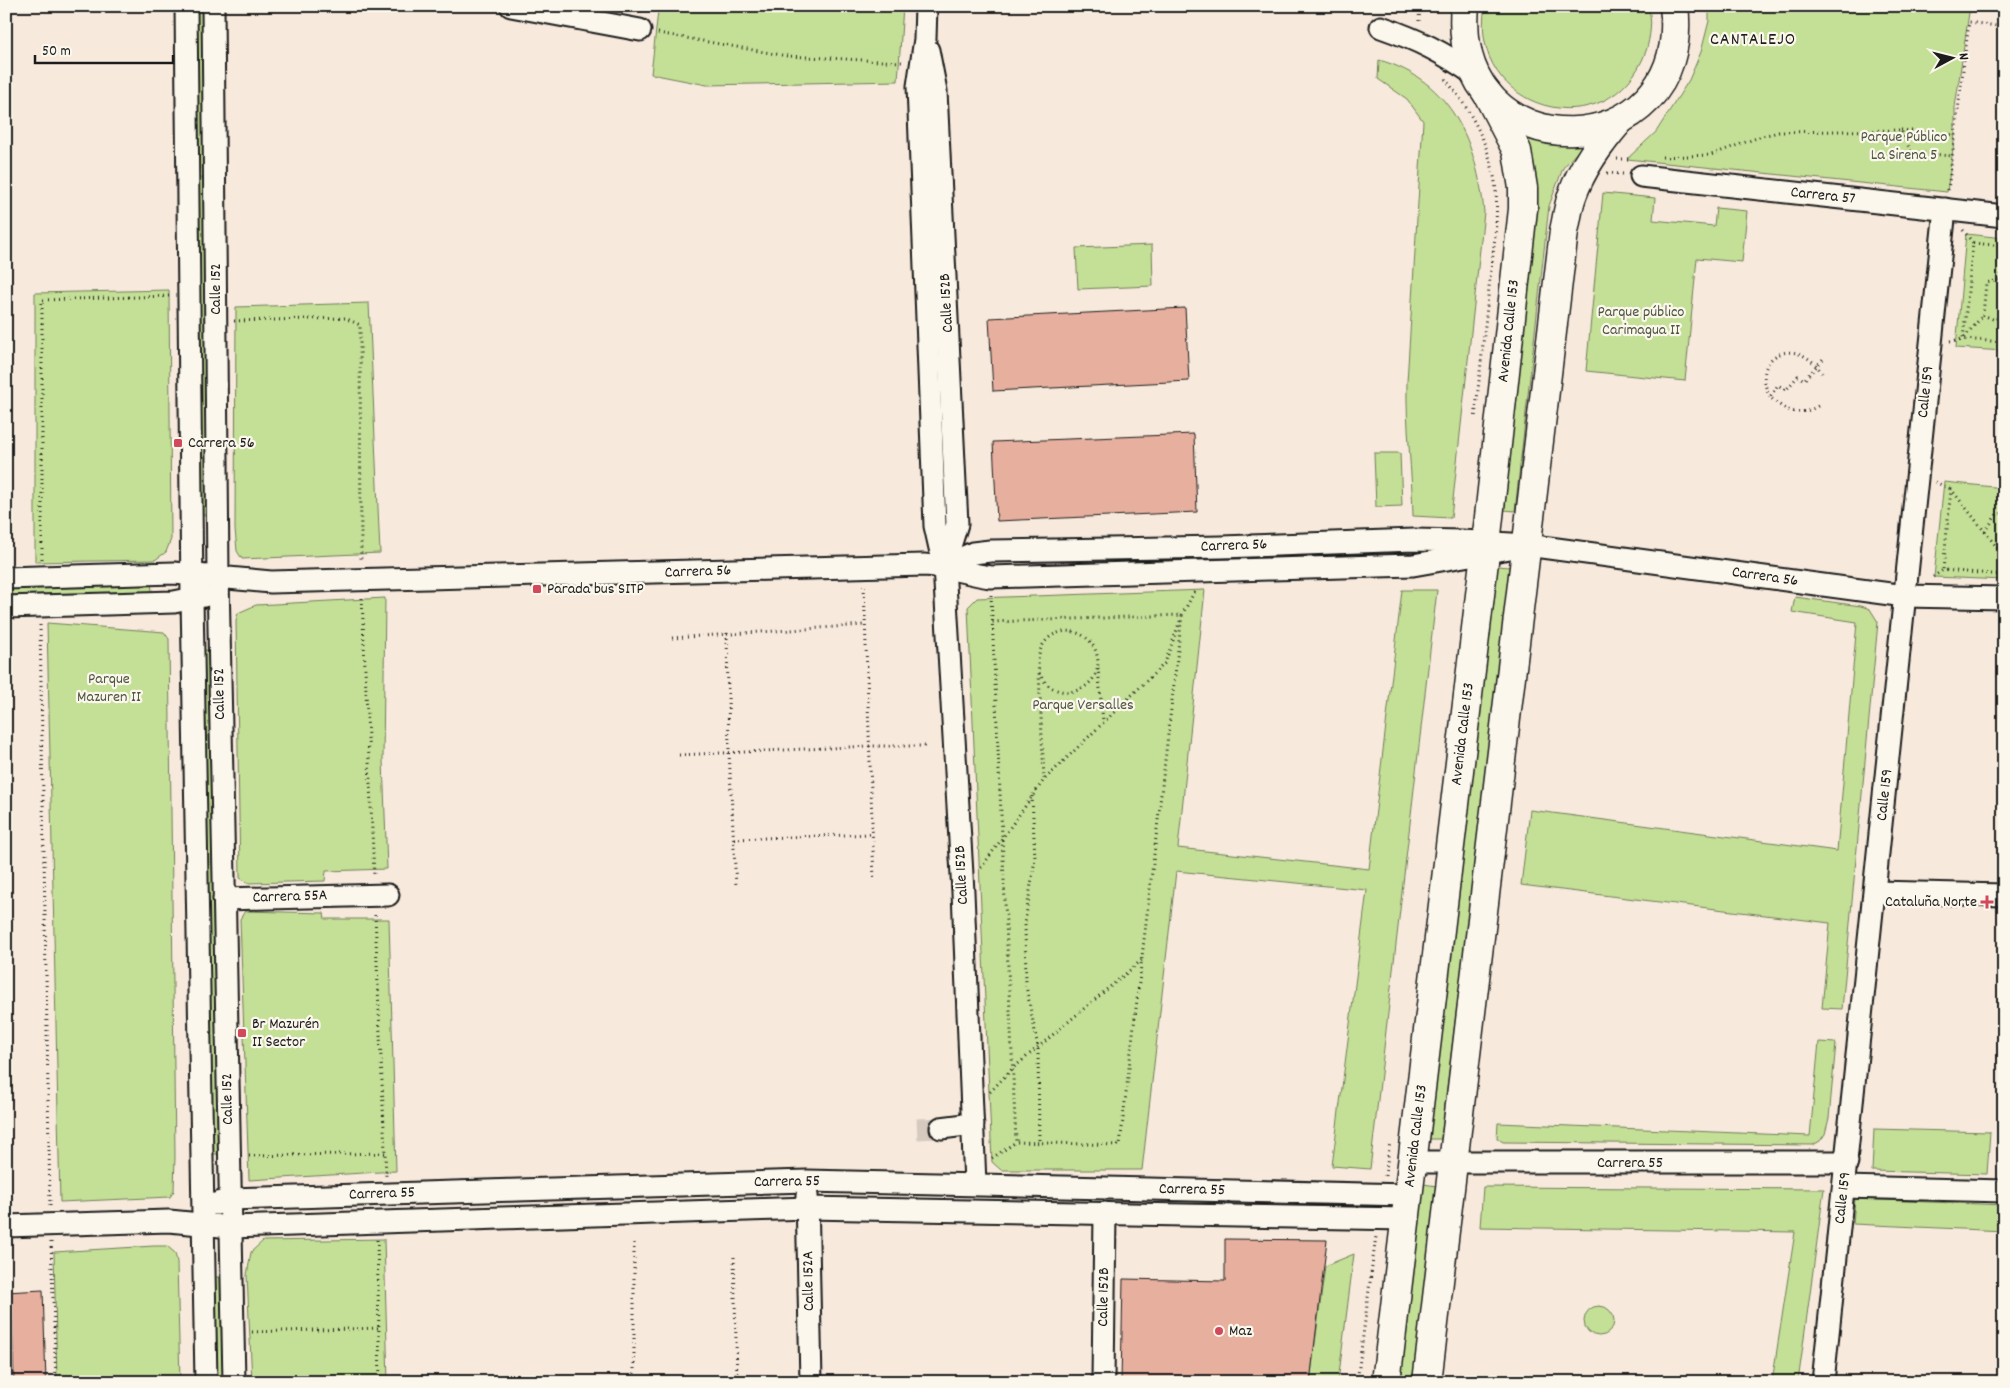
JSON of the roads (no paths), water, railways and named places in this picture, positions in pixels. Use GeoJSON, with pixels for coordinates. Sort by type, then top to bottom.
{"type":"FeatureCollection","features":[{"type":"Feature","properties":{"kind":"main road","name":"Avenida Calle 153"},"geometry":{"type":"LineString","coordinates":[[1386,1382],[1408,1207],[1522,219],[1523,188],[1517,151],[1466,52],[1464,36],[1465,6]]}},
{"type":"Feature","properties":{"kind":"main road"},"geometry":{"type":"LineString","coordinates":[[1427,1382],[1563,241],[1571,198],[1587,162],[1620,120],[1647,99],[1666,71],[1672,55],[1675,38],[1674,6]]}},
{"type":"Feature","properties":{"kind":"main road"},"geometry":{"type":"LineString","coordinates":[[1481,84],[1500,106],[1531,126],[1568,133],[1604,127],[1620,120]]}},
{"type":"Feature","properties":{"kind":"street","name":"Calle 152"},"geometry":{"type":"LineString","coordinates":[[186,6],[192,598],[206,1382]]}},
{"type":"Feature","properties":{"kind":"street","name":"Calle 152"},"geometry":{"type":"LineString","coordinates":[[213,6],[218,585],[234,1382]]}},
{"type":"Feature","properties":{"kind":"street"},"geometry":{"type":"LineString","coordinates":[[511,6],[640,30]]}},
{"type":"Feature","properties":{"kind":"street","name":"Calle 152B"},"geometry":{"type":"LineString","coordinates":[[926,6],[925,39],[918,86],[935,526],[944,566],[963,892],[975,1177]]}},
{"type":"Feature","properties":{"kind":"street"},"geometry":{"type":"LineString","coordinates":[[1381,27],[1447,55],[1481,84]]}},
{"type":"Feature","properties":{"kind":"street","name":"Calle 152B"},"geometry":{"type":"LineString","coordinates":[[925,39],[936,91],[957,524],[944,566]]}},
{"type":"Feature","properties":{"kind":"street","name":"Carrera 57"},"geometry":{"type":"LineString","coordinates":[[1637,167],[2004,216]]}},
{"type":"Feature","properties":{"kind":"street","name":"Calle 159"},"geometry":{"type":"LineString","coordinates":[[1823,1382],[1946,209]]}},
{"type":"Feature","properties":{"kind":"street","name":"Carrera 56"},"geometry":{"type":"LineString","coordinates":[[944,566],[973,553],[990,551],[1222,547],[1414,540],[1485,548]]}},
{"type":"Feature","properties":{"kind":"street","name":"Carrera 56"},"geometry":{"type":"LineString","coordinates":[[6,607],[174,602],[192,598],[218,585],[271,582],[924,565],[944,566],[974,575],[990,577],[1413,565],[1485,548],[1527,545],[1905,596],[2004,598]]}},
{"type":"Feature","properties":{"kind":"street","name":"Carrera 56"},"geometry":{"type":"LineString","coordinates":[[6,578],[174,573],[192,575],[218,585]]}},
{"type":"Feature","properties":{"kind":"street"},"geometry":{"type":"LineString","coordinates":[[1875,892],[2004,895]]}},
{"type":"Feature","properties":{"kind":"street","name":"Carrera 55A"},"geometry":{"type":"LineString","coordinates":[[224,899],[373,895]]}},
{"type":"Feature","properties":{"kind":"street"},"geometry":{"type":"LineString","coordinates":[[941,1128],[972,1117]]}},
{"type":"Feature","properties":{"kind":"street","name":"Carrera 55"},"geometry":{"type":"LineString","coordinates":[[1413,1162],[1847,1162]]}},
{"type":"Feature","properties":{"kind":"street","name":"Carrera 55"},"geometry":{"type":"LineString","coordinates":[[6,1226],[169,1221],[202,1217],[230,1199],[975,1177],[1323,1193],[1408,1207]]}},
{"type":"Feature","properties":{"kind":"street","name":"Calle 152A"},"geometry":{"type":"LineString","coordinates":[[807,1181],[811,1382]]}},
{"type":"Feature","properties":{"kind":"street"},"geometry":{"type":"LineString","coordinates":[[1844,1187],[2004,1191]]}},
{"type":"Feature","properties":{"kind":"street"},"geometry":{"type":"LineString","coordinates":[[550,1217],[551,1189]]}},
{"type":"Feature","properties":{"kind":"street"},"geometry":{"type":"LineString","coordinates":[[1322,1217],[1323,1193]]}},
{"type":"Feature","properties":{"kind":"street","name":"Carrera 55"},"geometry":{"type":"LineString","coordinates":[[202,1217],[230,1227],[808,1208],[1322,1217],[1408,1207]]}},
{"type":"Feature","properties":{"kind":"street","name":"Calle 152B"},"geometry":{"type":"LineString","coordinates":[[1102,1382],[1104,1213]]}},
{"type":"Feature","properties":{"kind":"tunnel"},"geometry":{"type":"LineString","coordinates":[[917,1129],[941,1128]]}},
{"type":"Feature","properties":{"kind":"place","name":"Carrera 56"},"geometry":{"type":"Point","coordinates":[178,443]}},
{"type":"Feature","properties":{"kind":"place","name":"Parada bus SITP"},"geometry":{"type":"Point","coordinates":[537,589]}},
{"type":"Feature","properties":{"kind":"place","name":"Cataluña Norte"},"geometry":{"type":"Point","coordinates":[1987,902]}},
{"type":"Feature","properties":{"kind":"place","name":"Br Mazurén II Sector"},"geometry":{"type":"Point","coordinates":[242,1033]}},
{"type":"Feature","properties":{"kind":"place","name":"Maz"},"geometry":{"type":"Point","coordinates":[1219,1331]}},
{"type":"Feature","properties":{"kind":"district","name":"CANTALEJO"},"geometry":{"type":"Point","coordinates":[1753,40]}},
{"type":"Feature","properties":{"kind":"park label","name":"Parque Público La Sirena 5"},"geometry":{"type":"Point","coordinates":[1904,146]}},
{"type":"Feature","properties":{"kind":"park label","name":"Parque público Carimagua II"},"geometry":{"type":"Point","coordinates":[1641,321]}},
{"type":"Feature","properties":{"kind":"park label","name":"Parque Mazuren II"},"geometry":{"type":"Point","coordinates":[109,688]}},
{"type":"Feature","properties":{"kind":"park label","name":"Parque Versalles"},"geometry":{"type":"Point","coordinates":[1083,705]}}]}
